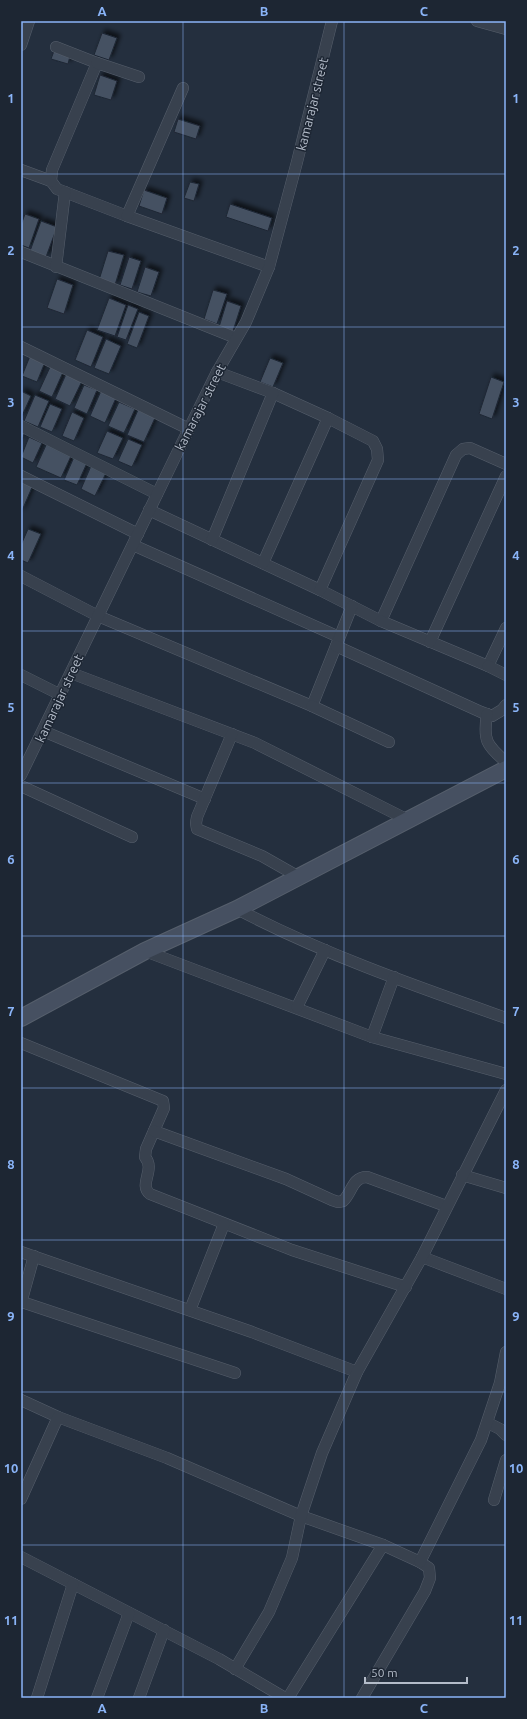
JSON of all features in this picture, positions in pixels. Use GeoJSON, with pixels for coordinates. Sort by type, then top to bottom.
{"type":"FeatureCollection","features":[{"type":"Feature","properties":{"kind":"main road"},"geometry":{"type":"LineString","coordinates":[[21,1018],[145,951],[237,909],[506,769]]}},
{"type":"Feature","properties":{"kind":"street"},"geometry":{"type":"LineString","coordinates":[[21,45],[29,21]]}},
{"type":"Feature","properties":{"kind":"street","name":"kamarajar street"},"geometry":{"type":"LineString","coordinates":[[22,770],[44,731],[189,428],[236,338],[246,322],[269,267],[332,21]]}},
{"type":"Feature","properties":{"kind":"street"},"geometry":{"type":"LineString","coordinates":[[476,21],[506,29]]}},
{"type":"Feature","properties":{"kind":"street"},"geometry":{"type":"LineString","coordinates":[[56,47],[139,77]]}},
{"type":"Feature","properties":{"kind":"street"},"geometry":{"type":"LineString","coordinates":[[51,181],[52,170],[97,63]]}},
{"type":"Feature","properties":{"kind":"street"},"geometry":{"type":"LineString","coordinates":[[127,216],[183,88]]}},
{"type":"Feature","properties":{"kind":"street"},"geometry":{"type":"LineString","coordinates":[[21,170],[51,181],[57,189],[64,192],[269,267]]}},
{"type":"Feature","properties":{"kind":"street"},"geometry":{"type":"LineString","coordinates":[[56,267],[64,192]]}},
{"type":"Feature","properties":{"kind":"street"},"geometry":{"type":"LineString","coordinates":[[21,252],[236,338]]}},
{"type":"Feature","properties":{"kind":"street"},"geometry":{"type":"LineString","coordinates":[[21,347],[189,428]]}},
{"type":"Feature","properties":{"kind":"street"},"geometry":{"type":"LineString","coordinates":[[218,372],[328,418],[373,441],[377,449],[378,460],[320,590]]}},
{"type":"Feature","properties":{"kind":"street"},"geometry":{"type":"LineString","coordinates":[[212,540],[273,394]]}},
{"type":"Feature","properties":{"kind":"street"},"geometry":{"type":"LineString","coordinates":[[263,563],[328,418]]}},
{"type":"Feature","properties":{"kind":"street"},"geometry":{"type":"LineString","coordinates":[[21,426],[157,494]]}},
{"type":"Feature","properties":{"kind":"street"},"geometry":{"type":"LineString","coordinates":[[381,621],[456,455],[463,449],[470,448],[506,464]]}},
{"type":"Feature","properties":{"kind":"street"},"geometry":{"type":"LineString","coordinates":[[21,476],[138,534]]}},
{"type":"Feature","properties":{"kind":"street"},"geometry":{"type":"LineString","coordinates":[[430,642],[506,476]]}},
{"type":"Feature","properties":{"kind":"street"},"geometry":{"type":"LineString","coordinates":[[149,510],[320,590],[381,621],[506,675]]}},
{"type":"Feature","properties":{"kind":"street"},"geometry":{"type":"LineString","coordinates":[[132,545],[487,714],[492,716],[502,710],[506,705]]}},
{"type":"Feature","properties":{"kind":"street"},"geometry":{"type":"LineString","coordinates":[[21,576],[98,616],[312,706],[389,742]]}},
{"type":"Feature","properties":{"kind":"street"},"geometry":{"type":"LineString","coordinates":[[312,706],[352,606]]}},
{"type":"Feature","properties":{"kind":"street"},"geometry":{"type":"LineString","coordinates":[[488,666],[506,628]]}},
{"type":"Feature","properties":{"kind":"street"},"geometry":{"type":"LineString","coordinates":[[71,673],[255,743],[408,820]]}},
{"type":"Feature","properties":{"kind":"street"},"geometry":{"type":"LineString","coordinates":[[21,674],[61,695]]}},
{"type":"Feature","properties":{"kind":"street"},"geometry":{"type":"LineString","coordinates":[[487,714],[484,733],[492,750],[506,762]]}},
{"type":"Feature","properties":{"kind":"street"},"geometry":{"type":"LineString","coordinates":[[44,731],[205,799]]}},
{"type":"Feature","properties":{"kind":"street"},"geometry":{"type":"LineString","coordinates":[[232,734],[196,823],[198,829],[262,856],[299,877]]}},
{"type":"Feature","properties":{"kind":"street"},"geometry":{"type":"LineString","coordinates":[[21,786],[132,837]]}},
{"type":"Feature","properties":{"kind":"street"},"geometry":{"type":"LineString","coordinates":[[237,909],[274,928],[325,950],[506,1018]]}},
{"type":"Feature","properties":{"kind":"street"},"geometry":{"type":"LineString","coordinates":[[297,1007],[325,950]]}},
{"type":"Feature","properties":{"kind":"street"},"geometry":{"type":"LineString","coordinates":[[145,951],[372,1036],[506,1074]]}},
{"type":"Feature","properties":{"kind":"street"},"geometry":{"type":"LineString","coordinates":[[372,1036],[394,977]]}},
{"type":"Feature","properties":{"kind":"street"},"geometry":{"type":"LineString","coordinates":[[21,1043],[163,1101],[164,1108],[145,1158],[149,1162],[150,1168],[145,1190],[150,1194],[292,1250],[406,1287]]}},
{"type":"Feature","properties":{"kind":"street"},"geometry":{"type":"LineString","coordinates":[[235,1669],[269,1612],[292,1558],[301,1516],[322,1453],[357,1372],[422,1257],[446,1206],[506,1090]]}},
{"type":"Feature","properties":{"kind":"street"},"geometry":{"type":"LineString","coordinates":[[154,1131],[286,1179],[338,1202],[345,1198],[356,1180],[360,1177],[367,1177],[446,1206]]}},
{"type":"Feature","properties":{"kind":"street"},"geometry":{"type":"LineString","coordinates":[[462,1175],[506,1188]]}},
{"type":"Feature","properties":{"kind":"street"},"geometry":{"type":"LineString","coordinates":[[190,1310],[224,1224]]}},
{"type":"Feature","properties":{"kind":"street"},"geometry":{"type":"LineString","coordinates":[[21,1252],[252,1332],[357,1372]]}},
{"type":"Feature","properties":{"kind":"street"},"geometry":{"type":"LineString","coordinates":[[34,1256],[21,1303],[235,1373]]}},
{"type":"Feature","properties":{"kind":"street"},"geometry":{"type":"LineString","coordinates":[[422,1257],[506,1289]]}},
{"type":"Feature","properties":{"kind":"street"},"geometry":{"type":"LineString","coordinates":[[420,1562],[482,1440],[500,1382],[506,1352]]}},
{"type":"Feature","properties":{"kind":"street"},"geometry":{"type":"LineString","coordinates":[[21,1400],[58,1417],[167,1458],[301,1516],[383,1545],[420,1562],[429,1568],[430,1578],[424,1590],[362,1698]]}},
{"type":"Feature","properties":{"kind":"street"},"geometry":{"type":"LineString","coordinates":[[21,1499],[58,1417]]}},
{"type":"Feature","properties":{"kind":"street"},"geometry":{"type":"LineString","coordinates":[[488,1423],[500,1429],[506,1435]]}},
{"type":"Feature","properties":{"kind":"street"},"geometry":{"type":"LineString","coordinates":[[494,1500],[506,1460]]}},
{"type":"Feature","properties":{"kind":"street"},"geometry":{"type":"LineString","coordinates":[[288,1698],[383,1545]]}},
{"type":"Feature","properties":{"kind":"street"},"geometry":{"type":"LineString","coordinates":[[21,1557],[164,1630],[284,1698]]}},
{"type":"Feature","properties":{"kind":"street"},"geometry":{"type":"LineString","coordinates":[[37,1698],[73,1584]]}},
{"type":"Feature","properties":{"kind":"street"},"geometry":{"type":"LineString","coordinates":[[97,1698],[129,1612]]}},
{"type":"Feature","properties":{"kind":"street"},"geometry":{"type":"LineString","coordinates":[[139,1698],[164,1630]]}},
{"type":"Feature","properties":{"kind":"building"},"geometry":{"type":"Polygon","coordinates":[[[102,33],[117,38],[109,60],[94,55],[102,33]]]}},
{"type":"Feature","properties":{"kind":"building"},"geometry":{"type":"Polygon","coordinates":[[[54,51],[70,56],[68,64],[51,59],[54,51]]]}},
{"type":"Feature","properties":{"kind":"building"},"geometry":{"type":"Polygon","coordinates":[[[100,75],[117,81],[111,100],[94,95],[100,75]]]}},
{"type":"Feature","properties":{"kind":"building"},"geometry":{"type":"Polygon","coordinates":[[[178,119],[200,126],[196,139],[174,132],[178,119]]]}},
{"type":"Feature","properties":{"kind":"building"},"geometry":{"type":"Polygon","coordinates":[[[190,182],[199,184],[194,201],[184,198],[190,182]]]}},
{"type":"Feature","properties":{"kind":"building"},"geometry":{"type":"Polygon","coordinates":[[[144,190],[167,198],[162,214],[139,206],[144,190]]]}},
{"type":"Feature","properties":{"kind":"building"},"geometry":{"type":"Polygon","coordinates":[[[230,204],[272,218],[268,231],[226,217],[230,204]]]}},
{"type":"Feature","properties":{"kind":"building"},"geometry":{"type":"Polygon","coordinates":[[[25,214],[39,219],[29,248],[21,245],[21,225],[25,214]]]}},
{"type":"Feature","properties":{"kind":"building"},"geometry":{"type":"Polygon","coordinates":[[[41,221],[57,227],[46,257],[30,251],[41,221]]]}},
{"type":"Feature","properties":{"kind":"building"},"geometry":{"type":"Polygon","coordinates":[[[108,251],[124,255],[115,285],[99,280],[108,251]]]}},
{"type":"Feature","properties":{"kind":"building"},"geometry":{"type":"Polygon","coordinates":[[[129,257],[141,261],[132,289],[120,285],[129,257]]]}},
{"type":"Feature","properties":{"kind":"building"},"geometry":{"type":"Polygon","coordinates":[[[145,267],[159,272],[151,296],[137,292],[145,267]]]}},
{"type":"Feature","properties":{"kind":"building"},"geometry":{"type":"Polygon","coordinates":[[[57,279],[73,285],[64,314],[47,308],[57,279]]]}},
{"type":"Feature","properties":{"kind":"building"},"geometry":{"type":"Polygon","coordinates":[[[213,290],[227,294],[217,324],[204,319],[213,290]]]}},
{"type":"Feature","properties":{"kind":"building"},"geometry":{"type":"Polygon","coordinates":[[[109,298],[126,305],[115,336],[97,330],[109,298]]]}},
{"type":"Feature","properties":{"kind":"building"},"geometry":{"type":"Polygon","coordinates":[[[227,301],[241,306],[233,331],[219,327],[227,301]]]}},
{"type":"Feature","properties":{"kind":"building"},"geometry":{"type":"Polygon","coordinates":[[[128,305],[138,309],[126,340],[117,337],[128,305]]]}},
{"type":"Feature","properties":{"kind":"building"},"geometry":{"type":"Polygon","coordinates":[[[139,312],[149,316],[137,348],[127,344],[139,312]]]}},
{"type":"Feature","properties":{"kind":"building"},"geometry":{"type":"Polygon","coordinates":[[[87,330],[103,337],[91,367],[75,360],[87,330]]]}},
{"type":"Feature","properties":{"kind":"building"},"geometry":{"type":"Polygon","coordinates":[[[106,339],[121,346],[109,374],[94,368],[106,339]]]}},
{"type":"Feature","properties":{"kind":"building"},"geometry":{"type":"Polygon","coordinates":[[[30,356],[45,362],[37,382],[22,376],[30,356]]]}},
{"type":"Feature","properties":{"kind":"building"},"geometry":{"type":"Polygon","coordinates":[[[270,358],[283,363],[273,387],[260,382],[270,358]]]}},
{"type":"Feature","properties":{"kind":"building"},"geometry":{"type":"Polygon","coordinates":[[[51,365],[64,370],[52,397],[39,391],[51,365]]]}},
{"type":"Feature","properties":{"kind":"building"},"geometry":{"type":"Polygon","coordinates":[[[67,372],[83,379],[70,406],[55,399],[67,372]]]}},
{"type":"Feature","properties":{"kind":"building"},"geometry":{"type":"Polygon","coordinates":[[[491,377],[504,382],[492,419],[479,414],[491,377]]]}},
{"type":"Feature","properties":{"kind":"building"},"geometry":{"type":"Polygon","coordinates":[[[84,385],[97,390],[87,414],[74,408],[84,385]]]}},
{"type":"Feature","properties":{"kind":"building"},"geometry":{"type":"Polygon","coordinates":[[[21,391],[31,396],[21,418],[21,391]]]}},
{"type":"Feature","properties":{"kind":"building"},"geometry":{"type":"Polygon","coordinates":[[[101,391],[116,398],[105,423],[90,416],[101,391]]]}},
{"type":"Feature","properties":{"kind":"building"},"geometry":{"type":"Polygon","coordinates":[[[35,395],[49,401],[38,427],[24,421],[35,395]]]}},
{"type":"Feature","properties":{"kind":"building"},"geometry":{"type":"Polygon","coordinates":[[[119,402],[135,409],[124,433],[108,426],[119,402]]]}},
{"type":"Feature","properties":{"kind":"building"},"geometry":{"type":"Polygon","coordinates":[[[50,404],[62,409],[52,432],[40,427],[50,404]]]}},
{"type":"Feature","properties":{"kind":"building"},"geometry":{"type":"Polygon","coordinates":[[[138,410],[155,418],[144,442],[127,435],[138,410]]]}},
{"type":"Feature","properties":{"kind":"building"},"geometry":{"type":"Polygon","coordinates":[[[72,412],[84,418],[74,441],[62,436],[72,412]]]}},
{"type":"Feature","properties":{"kind":"building"},"geometry":{"type":"Polygon","coordinates":[[[21,430],[25,432],[21,442],[21,430]]]}},
{"type":"Feature","properties":{"kind":"building"},"geometry":{"type":"Polygon","coordinates":[[[107,431],[123,438],[113,459],[97,453],[107,431]]]}},
{"type":"Feature","properties":{"kind":"building"},"geometry":{"type":"Polygon","coordinates":[[[29,437],[42,443],[33,463],[21,457],[29,437]]]}},
{"type":"Feature","properties":{"kind":"building"},"geometry":{"type":"Polygon","coordinates":[[[128,439],[142,445],[132,467],[118,461],[128,439]]]}},
{"type":"Feature","properties":{"kind":"building"},"geometry":{"type":"Polygon","coordinates":[[[47,443],[72,454],[61,478],[36,467],[47,443]]]}},
{"type":"Feature","properties":{"kind":"building"},"geometry":{"type":"Polygon","coordinates":[[[74,457],[87,463],[77,485],[64,480],[74,457]]]}},
{"type":"Feature","properties":{"kind":"building"},"geometry":{"type":"Polygon","coordinates":[[[91,466],[106,473],[95,496],[81,489],[91,466]]]}},
{"type":"Feature","properties":{"kind":"building"},"geometry":{"type":"Polygon","coordinates":[[[21,480],[33,485],[21,513],[21,480]]]}},
{"type":"Feature","properties":{"kind":"building"},"geometry":{"type":"Polygon","coordinates":[[[28,529],[41,534],[28,563],[21,560],[21,545],[28,529]]]}}]}
